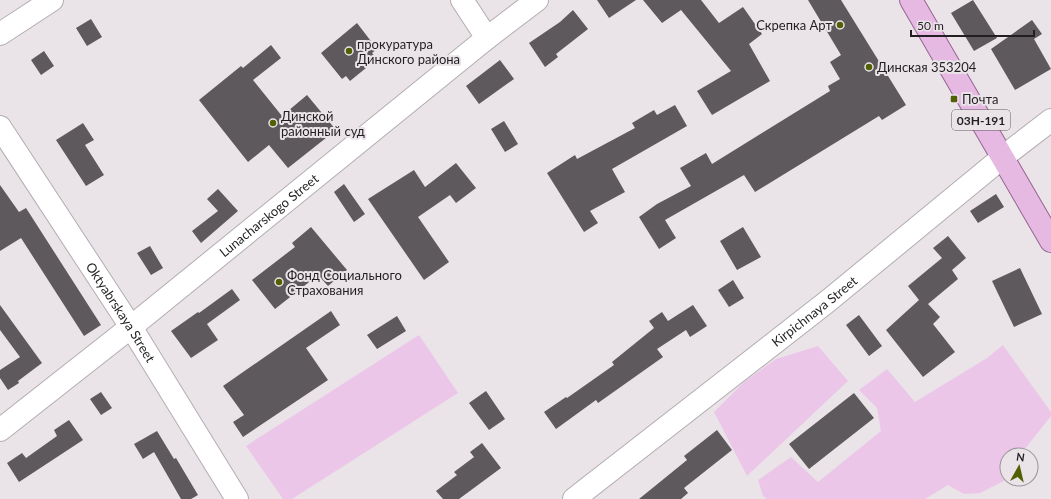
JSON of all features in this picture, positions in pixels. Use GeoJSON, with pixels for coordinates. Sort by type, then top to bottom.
{"type":"FeatureCollection","features":[{"type":"Feature","properties":{"kind":"main road","name":"03Н-191"},"geometry":{"type":"LineString","coordinates":[[910,0],[1051,241]]}},
{"type":"Feature","properties":{"kind":"street"},"geometry":{"type":"LineString","coordinates":[[0,34],[52,0]]}},
{"type":"Feature","properties":{"kind":"street"},"geometry":{"type":"LineString","coordinates":[[462,0],[487,38]]}},
{"type":"Feature","properties":{"kind":"street","name":"Lunacharskogo Street"},"geometry":{"type":"LineString","coordinates":[[0,430],[131,327],[487,38],[537,0]]}},
{"type":"Feature","properties":{"kind":"street","name":"Kirpichnaya Street"},"geometry":{"type":"LineString","coordinates":[[574,499],[828,301],[1003,157],[1051,120]]}},
{"type":"Feature","properties":{"kind":"street","name":"Oktyabrskaya Street"},"geometry":{"type":"LineString","coordinates":[[0,127],[131,327],[238,499]]}},
{"type":"Feature","properties":{"kind":"shaded area"},"geometry":{"type":"Polygon","coordinates":[[[419,335],[458,393],[292,499],[283,499],[246,446],[419,335]]]}},
{"type":"Feature","properties":{"kind":"shaded area"},"geometry":{"type":"Polygon","coordinates":[[[1003,345],[1051,412],[1051,416],[1026,447],[999,447],[999,484],[980,493],[964,494],[948,485],[925,499],[767,499],[763,496],[758,480],[791,457],[818,482],[881,431],[877,408],[859,390],[887,369],[915,402],[987,358],[1003,345]]]}},
{"type":"Feature","properties":{"kind":"shaded area"},"geometry":{"type":"Polygon","coordinates":[[[818,346],[848,381],[747,476],[714,412],[745,381],[776,359],[818,346]]]}},
{"type":"Feature","properties":{"kind":"building"},"geometry":{"type":"Polygon","coordinates":[[[597,0],[636,0],[609,18],[597,0]]]}},
{"type":"Feature","properties":{"kind":"building"},"geometry":{"type":"Polygon","coordinates":[[[643,0],[701,0],[719,23],[743,7],[762,34],[749,44],[770,81],[712,115],[697,91],[731,71],[681,10],[662,23],[643,0]]]}},
{"type":"Feature","properties":{"kind":"building"},"geometry":{"type":"Polygon","coordinates":[[[808,0],[841,0],[906,105],[882,120],[879,116],[755,192],[744,175],[665,220],[676,238],[659,249],[639,217],[657,204],[691,186],[680,168],[706,153],[712,164],[830,91],[828,86],[840,79],[830,62],[841,55],[808,0]]]}},
{"type":"Feature","properties":{"kind":"building"},"geometry":{"type":"Polygon","coordinates":[[[973,0],[997,38],[974,51],[951,13],[973,0]]]}},
{"type":"Feature","properties":{"kind":"building"},"geometry":{"type":"Polygon","coordinates":[[[573,10],[588,29],[556,54],[558,57],[545,67],[529,43],[560,22],[573,10]]]}},
{"type":"Feature","properties":{"kind":"building"},"geometry":{"type":"Polygon","coordinates":[[[91,19],[102,37],[87,46],[76,28],[91,19]]]}},
{"type":"Feature","properties":{"kind":"building"},"geometry":{"type":"Polygon","coordinates":[[[1032,20],[1042,34],[1034,39],[1051,69],[1015,90],[991,49],[1032,20]]]}},
{"type":"Feature","properties":{"kind":"building","name":"прокуратура Динского района"},"geometry":{"type":"Polygon","coordinates":[[[357,23],[377,49],[372,53],[377,59],[350,81],[346,76],[342,79],[321,53],[357,23]]]}},
{"type":"Feature","properties":{"kind":"building","name":"Динской районный суд"},"geometry":{"type":"Polygon","coordinates":[[[271,45],[281,58],[253,80],[282,116],[307,95],[336,130],[288,168],[269,145],[248,162],[199,100],[241,66],[243,68],[271,45]]]}},
{"type":"Feature","properties":{"kind":"building"},"geometry":{"type":"Polygon","coordinates":[[[44,51],[54,66],[41,75],[31,60],[44,51]]]}},
{"type":"Feature","properties":{"kind":"building"},"geometry":{"type":"Polygon","coordinates":[[[500,60],[514,79],[479,104],[466,86],[500,60]]]}},
{"type":"Feature","properties":{"kind":"building"},"geometry":{"type":"Polygon","coordinates":[[[675,105],[687,126],[612,169],[625,192],[590,211],[598,223],[584,232],[547,173],[575,155],[577,159],[635,128],[632,123],[654,110],[657,115],[675,105]]]}},
{"type":"Feature","properties":{"kind":"building"},"geometry":{"type":"Polygon","coordinates":[[[504,121],[518,144],[505,152],[491,129],[504,121]]]}},
{"type":"Feature","properties":{"kind":"building"},"geometry":{"type":"Polygon","coordinates":[[[83,123],[94,140],[85,145],[104,175],[86,186],[56,140],[83,123]]]}},
{"type":"Feature","properties":{"kind":"building"},"geometry":{"type":"Polygon","coordinates":[[[456,163],[476,188],[456,203],[450,195],[418,217],[449,262],[424,280],[368,199],[414,170],[425,187],[456,163]]]}},
{"type":"Feature","properties":{"kind":"building"},"geometry":{"type":"Polygon","coordinates":[[[344,184],[365,214],[354,222],[334,192],[344,184]]]}},
{"type":"Feature","properties":{"kind":"building"},"geometry":{"type":"Polygon","coordinates":[[[0,185],[19,212],[26,208],[101,325],[84,336],[21,238],[0,251],[0,185]]]}},
{"type":"Feature","properties":{"kind":"building"},"geometry":{"type":"Polygon","coordinates":[[[218,189],[238,211],[201,243],[192,231],[218,211],[207,199],[218,189]]]}},
{"type":"Feature","properties":{"kind":"building"},"geometry":{"type":"Polygon","coordinates":[[[996,194],[1004,207],[978,223],[970,211],[996,194]]]}},
{"type":"Feature","properties":{"kind":"building"},"geometry":{"type":"Polygon","coordinates":[[[311,227],[347,270],[328,286],[318,275],[275,309],[252,280],[295,247],[292,243],[311,227]]]}},
{"type":"Feature","properties":{"kind":"building"},"geometry":{"type":"Polygon","coordinates":[[[743,227],[761,257],[737,270],[720,241],[743,227]]]}},
{"type":"Feature","properties":{"kind":"building"},"geometry":{"type":"Polygon","coordinates":[[[948,236],[966,258],[952,270],[958,279],[928,304],[940,317],[933,324],[955,352],[923,377],[886,330],[919,300],[908,286],[942,258],[933,248],[948,236]]]}},
{"type":"Feature","properties":{"kind":"building"},"geometry":{"type":"Polygon","coordinates":[[[150,246],[163,268],[151,275],[137,253],[150,246]]]}},
{"type":"Feature","properties":{"kind":"building"},"geometry":{"type":"Polygon","coordinates":[[[1020,268],[1042,314],[1014,327],[992,281],[1020,268]]]}},
{"type":"Feature","properties":{"kind":"building"},"geometry":{"type":"Polygon","coordinates":[[[733,280],[744,298],[729,307],[718,290],[733,280]]]}},
{"type":"Feature","properties":{"kind":"building"},"geometry":{"type":"Polygon","coordinates":[[[232,289],[240,300],[207,324],[218,340],[191,358],[171,331],[232,289]]]}},
{"type":"Feature","properties":{"kind":"building"},"geometry":{"type":"Polygon","coordinates":[[[0,305],[42,363],[18,381],[19,383],[8,390],[0,378],[0,370],[20,357],[0,330],[0,305]]]}},
{"type":"Feature","properties":{"kind":"building"},"geometry":{"type":"Polygon","coordinates":[[[693,305],[707,326],[690,337],[686,330],[657,349],[663,357],[598,403],[596,400],[556,429],[544,412],[614,365],[612,362],[654,328],[649,321],[662,312],[668,321],[693,305]]]}},
{"type":"Feature","properties":{"kind":"building"},"geometry":{"type":"Polygon","coordinates":[[[331,311],[340,325],[306,348],[328,380],[243,437],[233,422],[244,415],[223,386],[331,311]]]}},
{"type":"Feature","properties":{"kind":"building"},"geometry":{"type":"Polygon","coordinates":[[[859,315],[882,346],[869,356],[846,325],[859,315]]]}},
{"type":"Feature","properties":{"kind":"building"},"geometry":{"type":"Polygon","coordinates":[[[397,316],[406,331],[377,349],[367,335],[397,316]]]}},
{"type":"Feature","properties":{"kind":"building"},"geometry":{"type":"Polygon","coordinates":[[[486,391],[505,419],[489,430],[469,403],[486,391]]]}},
{"type":"Feature","properties":{"kind":"building"},"geometry":{"type":"Polygon","coordinates":[[[101,392],[112,408],[101,415],[90,399],[101,392]]]}},
{"type":"Feature","properties":{"kind":"building"},"geometry":{"type":"Polygon","coordinates":[[[854,393],[874,418],[809,469],[789,444],[854,393]]]}},
{"type":"Feature","properties":{"kind":"building"},"geometry":{"type":"Polygon","coordinates":[[[69,420],[83,440],[19,482],[7,463],[22,453],[26,458],[57,436],[54,430],[69,420]]]}},
{"type":"Feature","properties":{"kind":"building"},"geometry":{"type":"Polygon","coordinates":[[[717,430],[732,450],[684,488],[688,493],[681,499],[639,499],[687,460],[684,456],[717,430]]]}},
{"type":"Feature","properties":{"kind":"building"},"geometry":{"type":"Polygon","coordinates":[[[157,431],[174,459],[176,458],[198,495],[191,499],[181,499],[154,452],[143,459],[134,444],[157,431]]]}},
{"type":"Feature","properties":{"kind":"building"},"geometry":{"type":"Polygon","coordinates":[[[482,443],[501,468],[459,499],[443,499],[436,491],[457,475],[454,472],[474,457],[470,452],[482,443]]]}},
{"type":"Feature","properties":{"kind":"place","name":"Скрепка Арт"},"geometry":{"type":"Point","coordinates":[840,25]}},
{"type":"Feature","properties":{"kind":"place","name":"прокуратура Динского района"},"geometry":{"type":"Point","coordinates":[349,51]}},
{"type":"Feature","properties":{"kind":"place","name":"Динская 353204"},"geometry":{"type":"Point","coordinates":[869,67]}},
{"type":"Feature","properties":{"kind":"place","name":"Почта"},"geometry":{"type":"Point","coordinates":[954,99]}},
{"type":"Feature","properties":{"kind":"place","name":"Динской районный суд"},"geometry":{"type":"Point","coordinates":[273,123]}},
{"type":"Feature","properties":{"kind":"place","name":"Фонд Социального Страхования"},"geometry":{"type":"Point","coordinates":[279,282]}}]}
